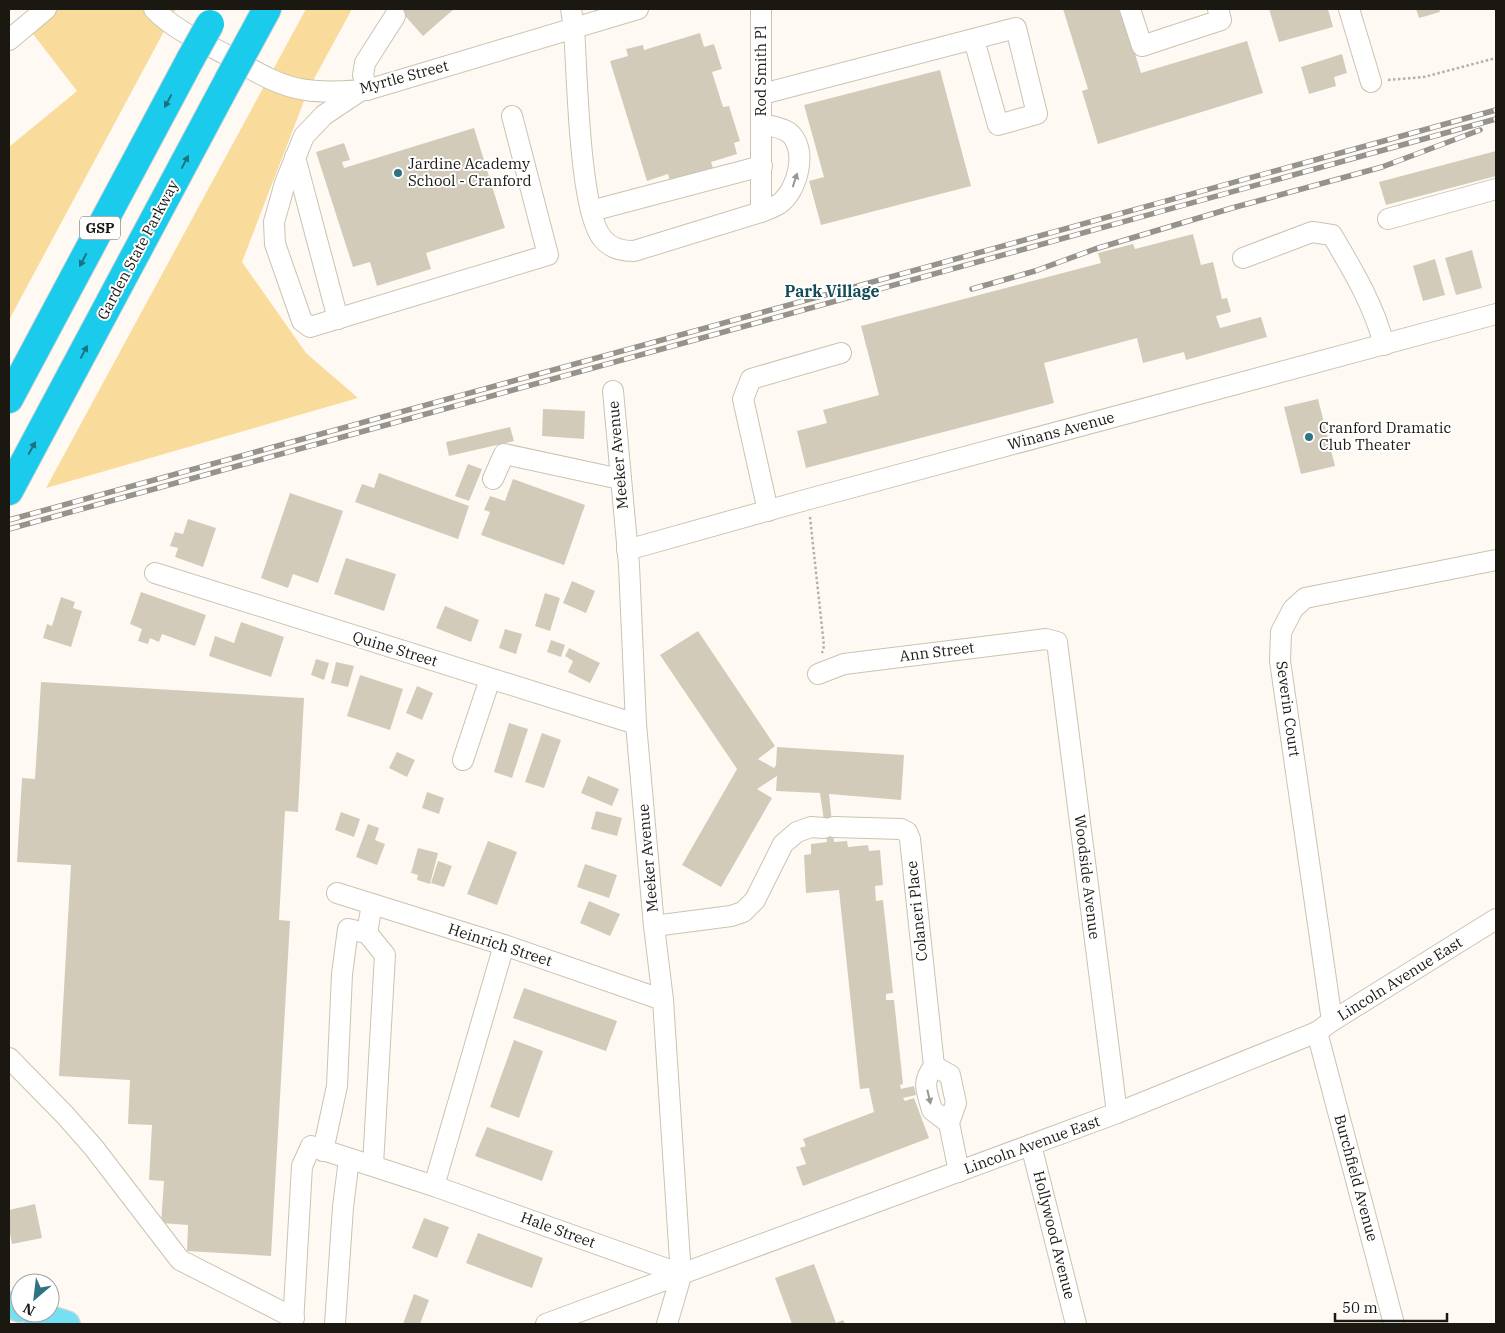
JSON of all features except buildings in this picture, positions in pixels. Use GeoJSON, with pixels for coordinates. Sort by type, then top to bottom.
{"type":"FeatureCollection","features":[{"type":"Feature","properties":{"kind":"highway","name":"Garden State Parkway"},"geometry":{"type":"LineString","coordinates":[[9,490],[267,9]]}},
{"type":"Feature","properties":{"kind":"highway","name":"GSP"},"geometry":{"type":"LineString","coordinates":[[9,398],[214,16]]}},
{"type":"Feature","properties":{"kind":"street"},"geometry":{"type":"LineString","coordinates":[[9,40],[46,9]]}},
{"type":"Feature","properties":{"kind":"street","name":"Myrtle Street"},"geometry":{"type":"LineString","coordinates":[[154,9],[180,30],[276,82],[306,90],[337,92],[363,90],[572,18],[638,9]]}},
{"type":"Feature","properties":{"kind":"street","name":"Rod Smith Pl"},"geometry":{"type":"LineString","coordinates":[[761,9],[761,212]]}},
{"type":"Feature","properties":{"kind":"street"},"geometry":{"type":"LineString","coordinates":[[1130,9],[1142,46],[1221,20],[1218,9]]}},
{"type":"Feature","properties":{"kind":"street"},"geometry":{"type":"LineString","coordinates":[[1349,9],[1371,82]]}},
{"type":"Feature","properties":{"kind":"street"},"geometry":{"type":"LineString","coordinates":[[395,16],[365,62],[363,90],[324,115],[304,136],[285,183],[274,222],[275,244],[302,321],[310,327],[548,254],[512,116]]}},
{"type":"Feature","properties":{"kind":"street"},"geometry":{"type":"LineString","coordinates":[[572,18],[584,178],[595,226],[603,239],[613,247],[622,251],[634,251],[761,212],[780,204],[792,188],[798,168],[798,145],[789,133],[780,128],[762,129]]}},
{"type":"Feature","properties":{"kind":"street"},"geometry":{"type":"LineString","coordinates":[[762,94],[1016,28],[1037,114],[998,124],[974,40]]}},
{"type":"Feature","properties":{"kind":"street"},"geometry":{"type":"LineString","coordinates":[[295,157],[338,319]]}},
{"type":"Feature","properties":{"kind":"street"},"geometry":{"type":"LineString","coordinates":[[591,211],[762,166]]}},
{"type":"Feature","properties":{"kind":"street"},"geometry":{"type":"LineString","coordinates":[[1388,219],[1496,189]]}},
{"type":"Feature","properties":{"kind":"street"},"geometry":{"type":"LineString","coordinates":[[1243,258],[1312,232],[1332,235],[1356,275],[1379,328],[1384,345]]}},
{"type":"Feature","properties":{"kind":"street","name":"Winans Avenue"},"geometry":{"type":"LineString","coordinates":[[627,550],[808,499],[1496,314]]}},
{"type":"Feature","properties":{"kind":"street"},"geometry":{"type":"LineString","coordinates":[[768,511],[743,399],[752,379],[841,353]]}},
{"type":"Feature","properties":{"kind":"street","name":"Meeker Avenue"},"geometry":{"type":"LineString","coordinates":[[613,390],[627,550],[636,724],[654,926],[663,1000],[681,1274],[667,1324]]}},
{"type":"Feature","properties":{"kind":"street"},"geometry":{"type":"LineString","coordinates":[[493,479],[504,454],[620,480]]}},
{"type":"Feature","properties":{"kind":"street","name":"Severin Court"},"geometry":{"type":"LineString","coordinates":[[1325,1026],[1280,661],[1281,632],[1293,609],[1304,598],[1496,560]]}},
{"type":"Feature","properties":{"kind":"street","name":"Quine Street"},"geometry":{"type":"LineString","coordinates":[[155,573],[636,724]]}},
{"type":"Feature","properties":{"kind":"street","name":"Ann Street"},"geometry":{"type":"LineString","coordinates":[[818,674],[844,664],[1046,639],[1057,642]]}},
{"type":"Feature","properties":{"kind":"street","name":"Woodside Avenue"},"geometry":{"type":"LineString","coordinates":[[1057,642],[1117,1113]]}},
{"type":"Feature","properties":{"kind":"street"},"geometry":{"type":"LineString","coordinates":[[463,760],[490,679]]}},
{"type":"Feature","properties":{"kind":"street","name":"Colaneri Place"},"geometry":{"type":"LineString","coordinates":[[654,926],[731,916],[743,912],[755,900],[783,844],[796,832],[811,827],[901,829],[907,832],[910,839],[934,1066],[927,1075],[925,1082],[932,1110],[949,1123],[959,1172]]}},
{"type":"Feature","properties":{"kind":"street","name":"Heinrich Street"},"geometry":{"type":"LineString","coordinates":[[337,893],[504,945],[663,1000]]}},
{"type":"Feature","properties":{"kind":"street"},"geometry":{"type":"LineString","coordinates":[[367,933],[372,904]]}},
{"type":"Feature","properties":{"kind":"street","name":"Lincoln Avenue East"},"geometry":{"type":"LineString","coordinates":[[546,1324],[1117,1113],[1325,1026],[1496,918]]}},
{"type":"Feature","properties":{"kind":"street"},"geometry":{"type":"LineString","coordinates":[[9,1058],[65,1115],[94,1148],[180,1260],[293,1321],[302,1166],[317,1148],[337,1086],[342,974],[348,930],[367,933],[385,955],[373,1165]]}},
{"type":"Feature","properties":{"kind":"street"},"geometry":{"type":"LineString","coordinates":[[434,1186],[504,945]]}},
{"type":"Feature","properties":{"kind":"street","name":"Burchfield Avenue"},"geometry":{"type":"LineString","coordinates":[[1325,1026],[1394,1324]]}},
{"type":"Feature","properties":{"kind":"street","name":"Hollywood Avenue"},"geometry":{"type":"LineString","coordinates":[[1031,1145],[1076,1324]]}},
{"type":"Feature","properties":{"kind":"street","name":"Hale Street"},"geometry":{"type":"LineString","coordinates":[[317,1148],[434,1186],[681,1274]]}},
{"type":"Feature","properties":{"kind":"street"},"geometry":{"type":"LineString","coordinates":[[335,1324],[343,1207],[349,1159]]}},
{"type":"Feature","properties":{"kind":"path"},"geometry":{"type":"LineString","coordinates":[[1371,82],[1424,77],[1496,58]]}},
{"type":"Feature","properties":{"kind":"path"},"geometry":{"type":"LineString","coordinates":[[808,499],[824,646],[818,674]]}},
{"type":"Feature","properties":{"kind":"shaded area"},"geometry":{"type":"Polygon","coordinates":[[[36,9],[176,9],[9,320],[9,147],[77,91],[23,21],[36,9]]]}},
{"type":"Feature","properties":{"kind":"shaded area"},"geometry":{"type":"Polygon","coordinates":[[[306,9],[352,9],[309,88],[242,262],[306,353],[358,398],[46,488],[306,9]]]}},
{"type":"Feature","properties":{"kind":"railway"},"geometry":{"type":"LineString","coordinates":[[9,520],[1496,110]]}},
{"type":"Feature","properties":{"kind":"railway"},"geometry":{"type":"LineString","coordinates":[[9,529],[1496,119]]}},
{"type":"Feature","properties":{"kind":"railway"},"geometry":{"type":"LineString","coordinates":[[972,289],[1035,271],[1095,249],[1232,208],[1382,167],[1480,130]]}},
{"type":"Feature","properties":{"kind":"place","name":"Jardine Academy School - Cranford"},"geometry":{"type":"Point","coordinates":[398,173]}},
{"type":"Feature","properties":{"kind":"place","name":"Cranford Dramatic Club Theater"},"geometry":{"type":"Point","coordinates":[1309,437]}},
{"type":"Feature","properties":{"kind":"district","name":"Park Village"},"geometry":{"type":"Point","coordinates":[832,291]}}]}
